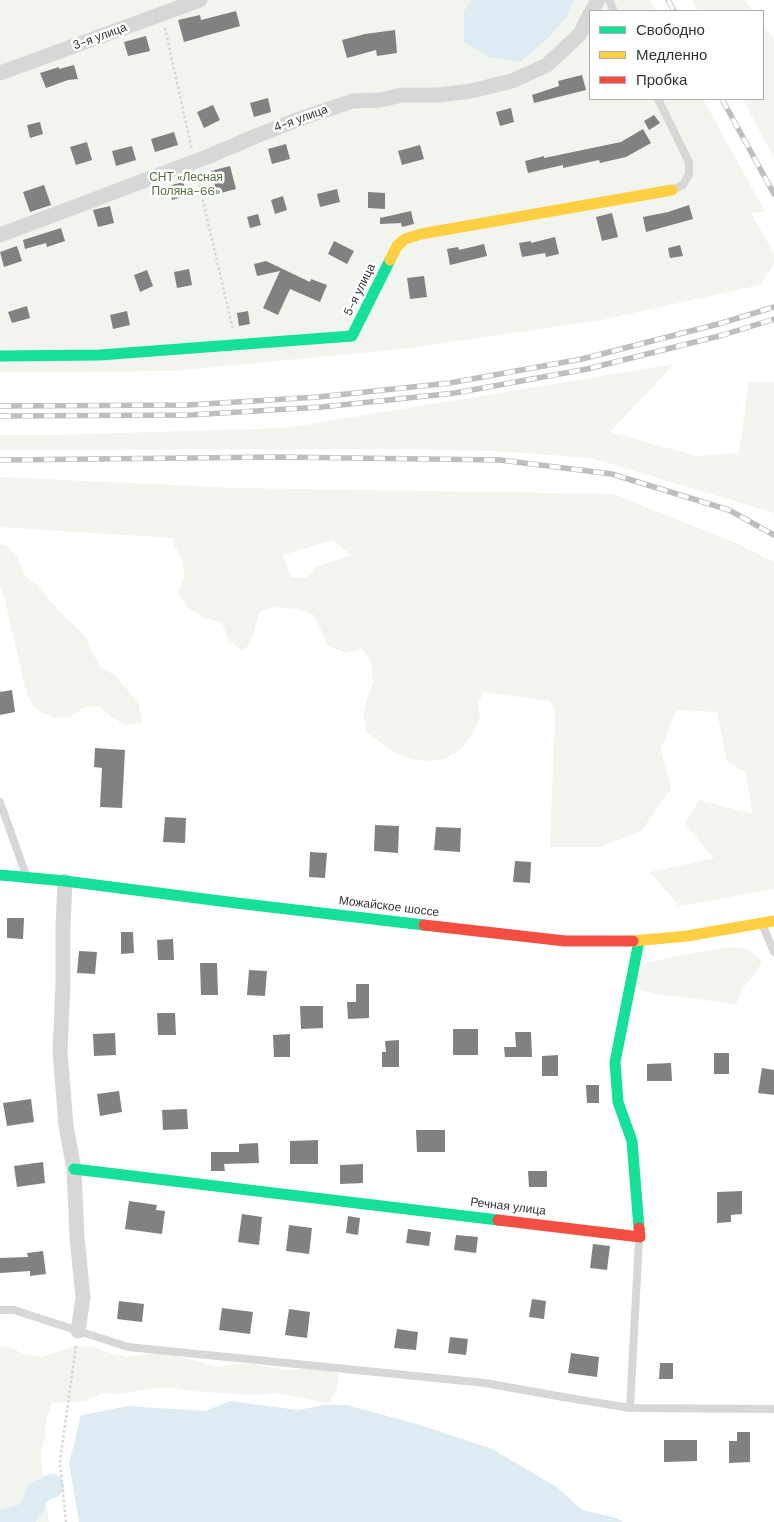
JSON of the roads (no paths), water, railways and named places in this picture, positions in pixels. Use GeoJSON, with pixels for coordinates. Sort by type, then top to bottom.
{"type":"FeatureCollection","features":[{"type":"Feature","properties":{"kind":"street","name":"3-я улица"},"geometry":{"type":"LineString","coordinates":[[0,73],[200,0]]}},
{"type":"Feature","properties":{"kind":"street","name":"4-я улица"},"geometry":{"type":"LineString","coordinates":[[0,235],[201,160],[302,118],[353,101],[380,100],[402,95],[447,94],[470,91],[512,81],[547,65],[580,34],[589,16]]}},
{"type":"Feature","properties":{"kind":"street","name":"5-я улица"},"geometry":{"type":"LineString","coordinates":[[0,356],[100,355],[352,336],[397,246],[405,239],[421,234],[672,190]]}},
{"type":"Feature","properties":{"kind":"street","name":"Можайское шоссе"},"geometry":{"type":"LineString","coordinates":[[0,875],[65,880],[236,903],[574,941],[639,941],[687,936],[768,923]]}},
{"type":"Feature","properties":{"kind":"street"},"geometry":{"type":"LineString","coordinates":[[65,880],[60,1051],[66,1126],[74,1170],[77,1237],[83,1298],[78,1331]]}},
{"type":"Feature","properties":{"kind":"street"},"geometry":{"type":"LineString","coordinates":[[639,941],[615,1062],[618,1102],[632,1141],[640,1237]]}},
{"type":"Feature","properties":{"kind":"street","name":"Речная улица"},"geometry":{"type":"LineString","coordinates":[[74,1170],[640,1237]]}},
{"type":"Feature","properties":{"kind":"lane"},"geometry":{"type":"LineString","coordinates":[[658,100],[689,162],[689,174],[683,184],[672,190]]}},
{"type":"Feature","properties":{"kind":"lane"},"geometry":{"type":"LineString","coordinates":[[0,802],[27,877]]}},
{"type":"Feature","properties":{"kind":"lane"},"geometry":{"type":"LineString","coordinates":[[768,923],[774,952]]}},
{"type":"Feature","properties":{"kind":"lane"},"geometry":{"type":"LineString","coordinates":[[630,1408],[640,1237]]}},
{"type":"Feature","properties":{"kind":"lane"},"geometry":{"type":"LineString","coordinates":[[0,1310],[14,1310],[128,1346],[485,1383],[563,1398],[630,1408],[774,1409]]}},
{"type":"Feature","properties":{"kind":"waterway"},"geometry":{"type":"LineString","coordinates":[[3,1522],[26,1515],[32,1507],[37,1493],[52,1486]]}},
{"type":"Feature","properties":{"kind":"railway"},"geometry":{"type":"LineString","coordinates":[[668,0],[673,10]]}},
{"type":"Feature","properties":{"kind":"railway"},"geometry":{"type":"LineString","coordinates":[[723,100],[774,194]]}},
{"type":"Feature","properties":{"kind":"railway"},"geometry":{"type":"LineString","coordinates":[[0,406],[188,405],[318,397],[450,383],[582,359],[722,323],[774,307]]}},
{"type":"Feature","properties":{"kind":"railway"},"geometry":{"type":"LineString","coordinates":[[0,416],[190,415],[322,407],[455,393],[587,369],[723,335],[774,319]]}},
{"type":"Feature","properties":{"kind":"railway"},"geometry":{"type":"LineString","coordinates":[[0,460],[277,457],[500,460],[612,474],[729,510],[774,535]]}},
{"type":"Feature","properties":{"kind":"park label","name":"СНТ «Лесная Поляна-66»"},"geometry":{"type":"Point","coordinates":[186,185]}}]}
